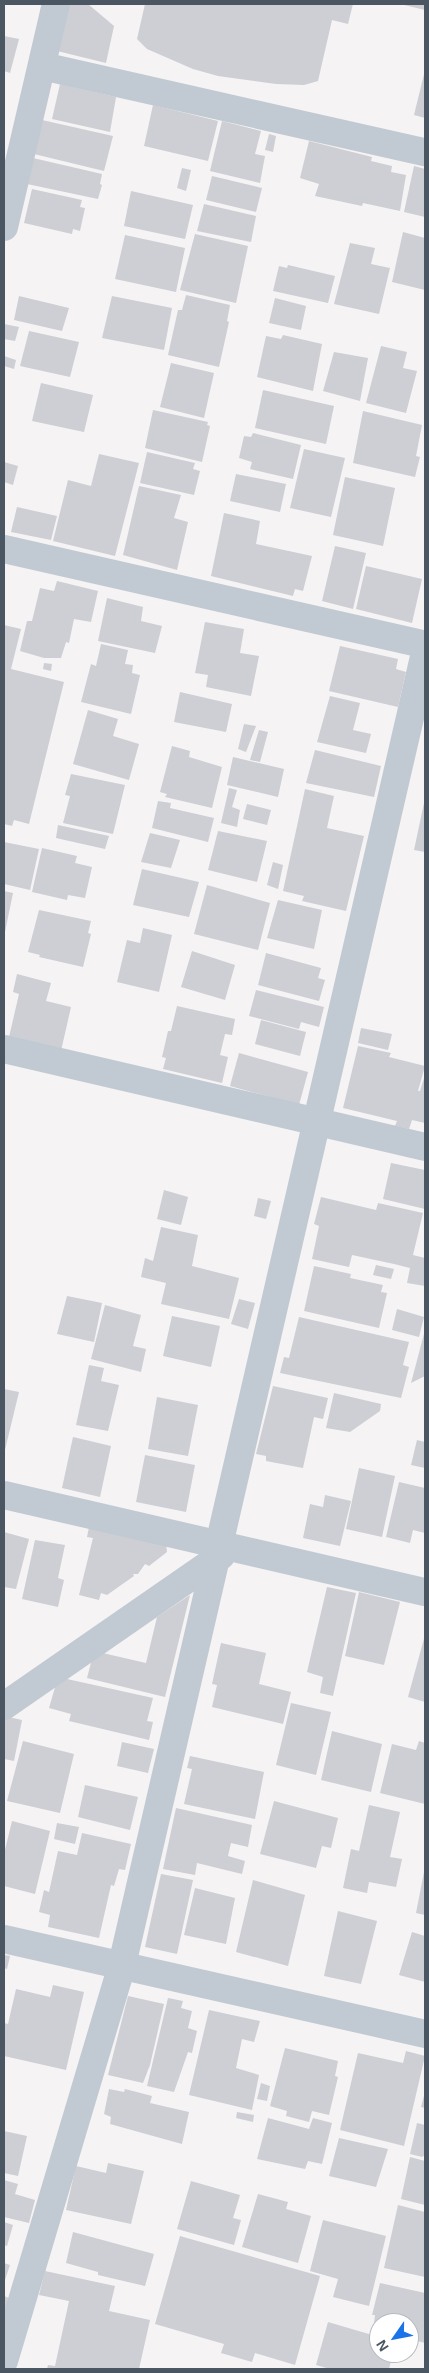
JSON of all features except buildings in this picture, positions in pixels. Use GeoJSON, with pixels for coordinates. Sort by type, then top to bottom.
{"type":"FeatureCollection","features":[{"type":"Feature","properties":{"kind":"street"},"geometry":{"type":"LineString","coordinates":[[4,227],[56,4]]}},
{"type":"Feature","properties":{"kind":"street"},"geometry":{"type":"LineString","coordinates":[[42,66],[425,152]]}},
{"type":"Feature","properties":{"kind":"street"},"geometry":{"type":"LineString","coordinates":[[4,549],[425,645]]}},
{"type":"Feature","properties":{"kind":"street"},"geometry":{"type":"LineString","coordinates":[[4,2361],[122,1965],[221,1551],[316,1122],[425,653]]}},
{"type":"Feature","properties":{"kind":"street"},"geometry":{"type":"LineString","coordinates":[[4,1049],[425,1147]]}},
{"type":"Feature","properties":{"kind":"street"},"geometry":{"type":"LineString","coordinates":[[4,1495],[221,1551],[425,1592]]}},
{"type":"Feature","properties":{"kind":"street"},"geometry":{"type":"LineString","coordinates":[[4,1706],[221,1551]]}},
{"type":"Feature","properties":{"kind":"street"},"geometry":{"type":"LineString","coordinates":[[4,1939],[425,2034]]}}]}
